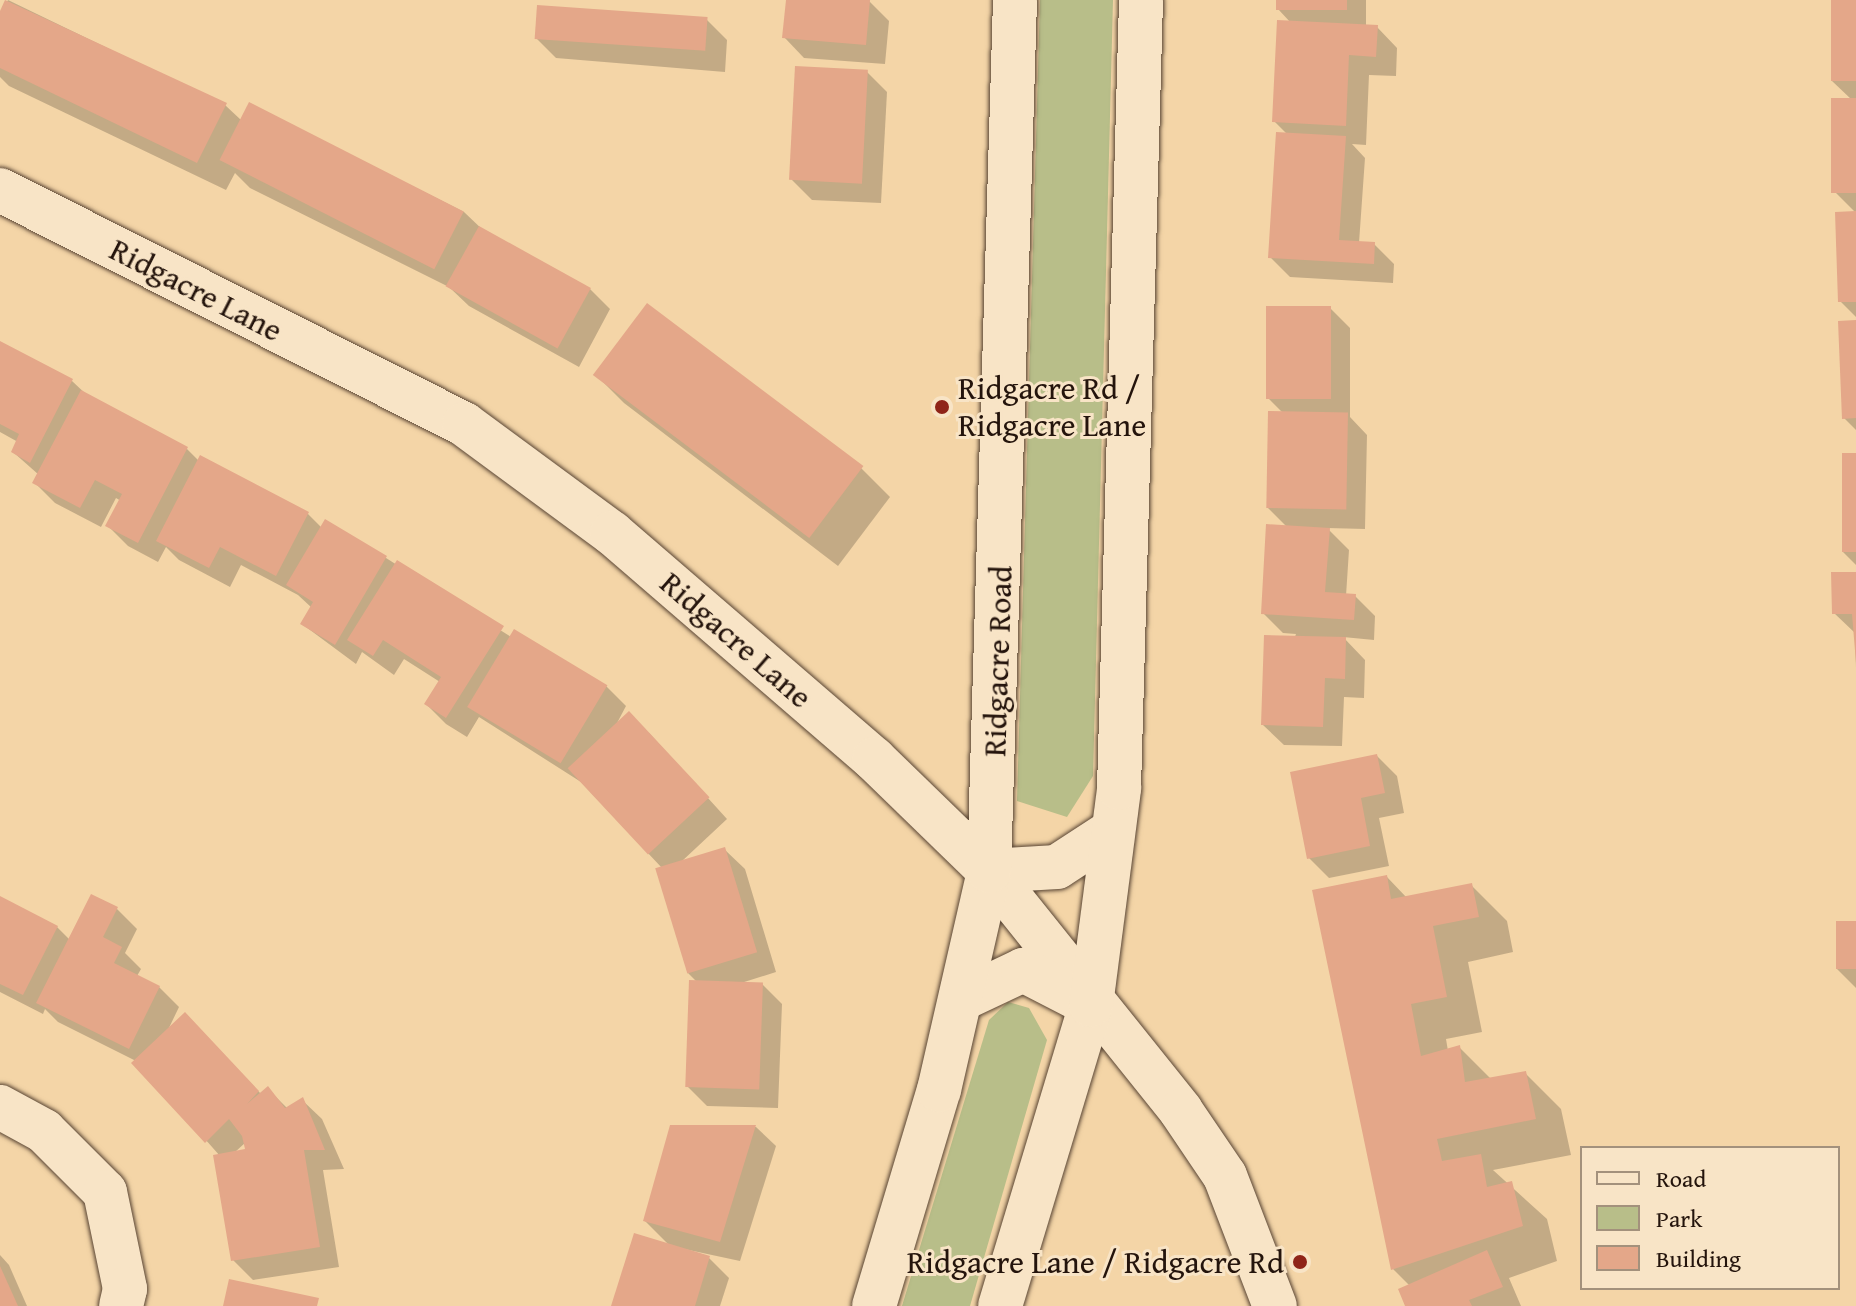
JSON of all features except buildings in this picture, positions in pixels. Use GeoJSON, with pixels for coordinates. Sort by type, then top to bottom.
{"type":"FeatureCollection","features":[{"type":"Feature","properties":{"kind":"street","name":"Ridgacre Road"},"geometry":{"type":"LineString","coordinates":[[874,1306],[962,999],[989,871],[1015,0]]}},
{"type":"Feature","properties":{"kind":"street"},"geometry":{"type":"LineString","coordinates":[[1000,1306],[1091,1005],[1119,788],[1126,632],[1141,0]]}},
{"type":"Feature","properties":{"kind":"street","name":"Ridgacre Lane"},"geometry":{"type":"LineString","coordinates":[[0,190],[464,424],[624,543],[874,759],[989,871],[1091,1005],[1181,1111],[1225,1176],[1275,1306]]}},
{"type":"Feature","properties":{"kind":"street"},"geometry":{"type":"LineString","coordinates":[[989,871],[1057,867],[1112,831]]}},
{"type":"Feature","properties":{"kind":"street"},"geometry":{"type":"LineString","coordinates":[[962,999],[1023,970],[1091,1005]]}},
{"type":"Feature","properties":{"kind":"street"},"geometry":{"type":"LineString","coordinates":[[0,1107],[44,1131],[105,1192],[125,1289],[121,1306]]}},
{"type":"Feature","properties":{"kind":"green space"},"geometry":{"type":"Polygon","coordinates":[[[1040,0],[1113,0],[1093,776],[1067,817],[1017,801],[1040,0]]]}},
{"type":"Feature","properties":{"kind":"green space"},"geometry":{"type":"Polygon","coordinates":[[[1008,1002],[1029,1008],[1047,1040],[970,1306],[902,1306],[989,1020],[1008,1002]]]}},
{"type":"Feature","properties":{"kind":"place","name":"Ridgacre Rd / Ridgacre Lane"},"geometry":{"type":"Point","coordinates":[942,407]}},
{"type":"Feature","properties":{"kind":"place","name":"Ridgacre Lane / Ridgacre Rd"},"geometry":{"type":"Point","coordinates":[1300,1262]}}]}
